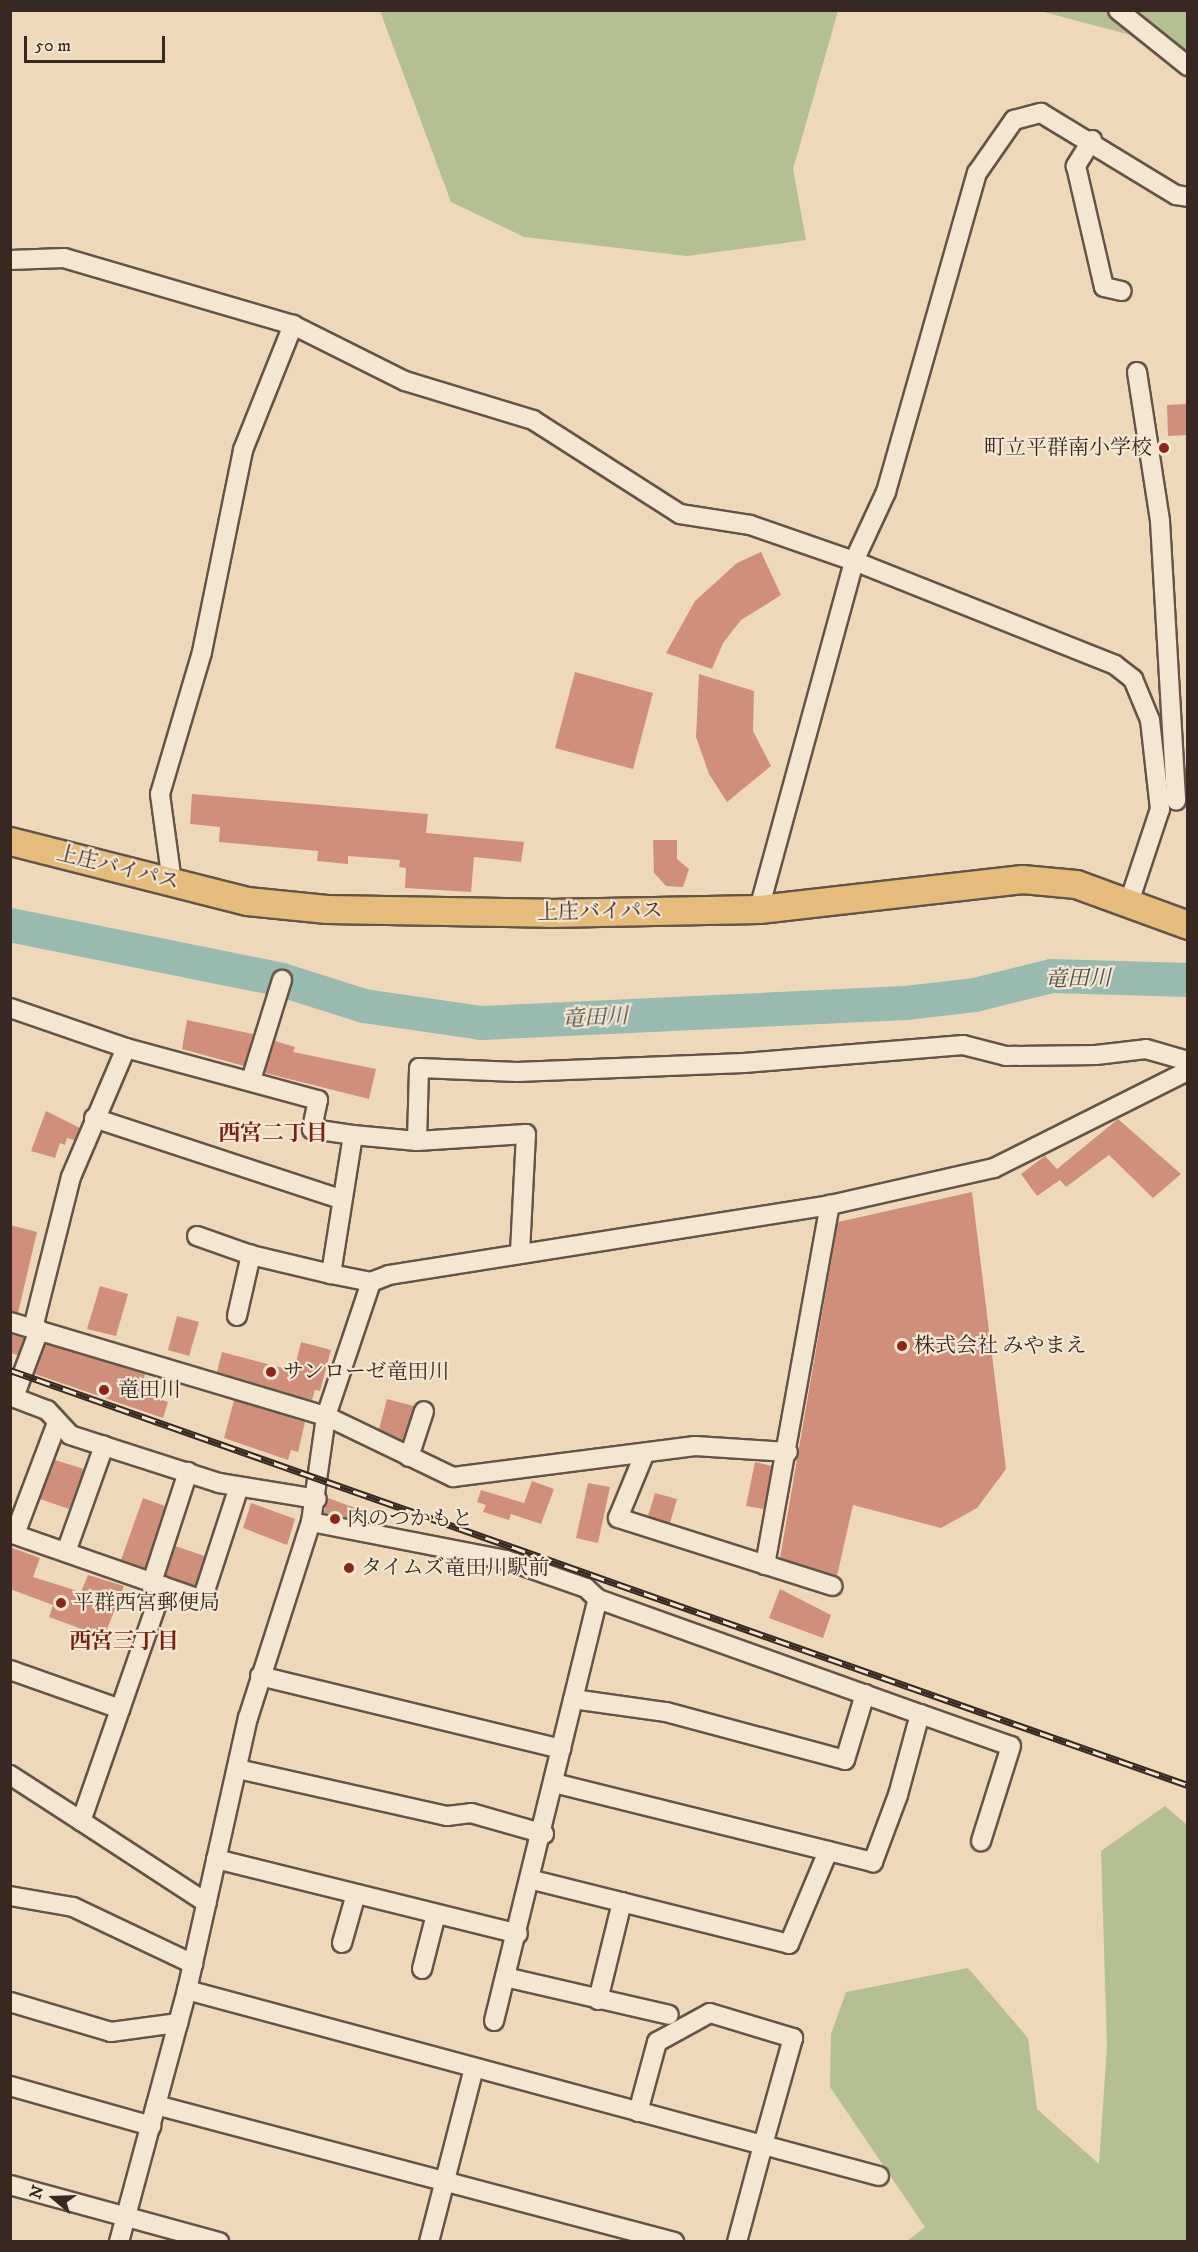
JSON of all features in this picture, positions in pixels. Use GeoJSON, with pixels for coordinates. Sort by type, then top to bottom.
{"type":"FeatureCollection","features":[{"type":"Feature","properties":{"kind":"highway","name":"上庄バイパス"},"geometry":{"type":"LineString","coordinates":[[10,841],[247,902],[327,909],[548,913],[759,909],[1022,879],[1076,884],[1188,925]]}},
{"type":"Feature","properties":{"kind":"street"},"geometry":{"type":"LineString","coordinates":[[1118,10],[1188,66]]}},
{"type":"Feature","properties":{"kind":"street"},"geometry":{"type":"LineString","coordinates":[[759,909],[854,561],[886,492],[977,173],[1014,120],[1041,113],[1092,140],[1176,195],[1188,197]]}},
{"type":"Feature","properties":{"kind":"street"},"geometry":{"type":"LineString","coordinates":[[1092,140],[1076,166],[1104,287],[1122,291]]}},
{"type":"Feature","properties":{"kind":"street"},"geometry":{"type":"LineString","coordinates":[[10,260],[64,258],[294,325],[405,381],[533,420],[680,514],[750,525],[854,561],[1006,619],[1115,665],[1133,679],[1150,720],[1174,802]]}},
{"type":"Feature","properties":{"kind":"street"},"geometry":{"type":"LineString","coordinates":[[172,882],[160,794],[202,652],[243,450],[294,325]]}},
{"type":"Feature","properties":{"kind":"street"},"geometry":{"type":"LineString","coordinates":[[1129,902],[1174,802],[1160,521],[1137,372]]}},
{"type":"Feature","properties":{"kind":"street"},"geometry":{"type":"LineString","coordinates":[[251,1080],[282,980]]}},
{"type":"Feature","properties":{"kind":"street"},"geometry":{"type":"LineString","coordinates":[[10,1008],[126,1048],[318,1100],[312,1129],[417,1141],[526,1134],[520,1253]]}},
{"type":"Feature","properties":{"kind":"street"},"geometry":{"type":"LineString","coordinates":[[417,1141],[419,1068],[517,1072],[744,1063],[963,1045],[1006,1056],[1096,1055],[1146,1049],[1188,1061]]}},
{"type":"Feature","properties":{"kind":"street"},"geometry":{"type":"LineString","coordinates":[[126,1048],[70,1177],[36,1329],[12,1397],[47,1410],[70,1435],[239,1487],[252,1485],[316,1499]]}},
{"type":"Feature","properties":{"kind":"street"},"geometry":{"type":"LineString","coordinates":[[196,1236],[251,1255],[371,1282],[520,1253],[830,1206],[994,1168],[1188,1071]]}},
{"type":"Feature","properties":{"kind":"street"},"geometry":{"type":"LineString","coordinates":[[94,1118],[341,1199]]}},
{"type":"Feature","properties":{"kind":"street"},"geometry":{"type":"LineString","coordinates":[[331,1274],[341,1199],[353,1135]]}},
{"type":"Feature","properties":{"kind":"street"},"geometry":{"type":"LineString","coordinates":[[765,1565],[788,1452],[830,1206]]}},
{"type":"Feature","properties":{"kind":"street"},"geometry":{"type":"LineString","coordinates":[[237,1316],[251,1255]]}},
{"type":"Feature","properties":{"kind":"street"},"geometry":{"type":"LineString","coordinates":[[119,2241],[187,1990],[260,1676],[311,1522],[326,1416],[371,1282]]}},
{"type":"Feature","properties":{"kind":"street"},"geometry":{"type":"LineString","coordinates":[[10,1322],[326,1416],[453,1477],[644,1455],[695,1446],[788,1452]]}},
{"type":"Feature","properties":{"kind":"street"},"geometry":{"type":"LineString","coordinates":[[410,1457],[424,1411]]}},
{"type":"Feature","properties":{"kind":"street"},"geometry":{"type":"LineString","coordinates":[[57,1423],[13,1533],[202,1600],[239,1487]]}},
{"type":"Feature","properties":{"kind":"street"},"geometry":{"type":"LineString","coordinates":[[66,1552],[104,1446]]}},
{"type":"Feature","properties":{"kind":"street"},"geometry":{"type":"LineString","coordinates":[[644,1455],[618,1518],[833,1586]]}},
{"type":"Feature","properties":{"kind":"street"},"geometry":{"type":"LineString","coordinates":[[81,1821],[120,1709],[188,1472]]}},
{"type":"Feature","properties":{"kind":"street"},"geometry":{"type":"LineString","coordinates":[[311,1522],[506,1560],[586,1588],[598,1599],[1011,1746],[981,1841]]}},
{"type":"Feature","properties":{"kind":"street"},"geometry":{"type":"LineString","coordinates":[[494,2022],[533,1880],[561,1749],[598,1599]]}},
{"type":"Feature","properties":{"kind":"street"},"geometry":{"type":"LineString","coordinates":[[10,1670],[120,1709]]}},
{"type":"Feature","properties":{"kind":"street"},"geometry":{"type":"LineString","coordinates":[[260,1676],[561,1749]]}},
{"type":"Feature","properties":{"kind":"street"},"geometry":{"type":"LineString","coordinates":[[573,1699],[666,1712],[845,1760],[865,1694]]}},
{"type":"Feature","properties":{"kind":"street"},"geometry":{"type":"LineString","coordinates":[[554,1783],[873,1862],[898,1795],[920,1714]]}},
{"type":"Feature","properties":{"kind":"street"},"geometry":{"type":"LineString","coordinates":[[238,1769],[447,1816],[471,1813],[544,1834]]}},
{"type":"Feature","properties":{"kind":"street"},"geometry":{"type":"LineString","coordinates":[[10,1775],[207,1903]]}},
{"type":"Feature","properties":{"kind":"street"},"geometry":{"type":"LineString","coordinates":[[533,1880],[789,1944],[828,1851]]}},
{"type":"Feature","properties":{"kind":"street"},"geometry":{"type":"LineString","coordinates":[[216,1859],[518,1934]]}},
{"type":"Feature","properties":{"kind":"street"},"geometry":{"type":"LineString","coordinates":[[342,1943],[356,1894]]}},
{"type":"Feature","properties":{"kind":"street"},"geometry":{"type":"LineString","coordinates":[[10,1896],[74,1907],[193,1964]]}},
{"type":"Feature","properties":{"kind":"street"},"geometry":{"type":"LineString","coordinates":[[598,2000],[622,1902]]}},
{"type":"Feature","properties":{"kind":"street"},"geometry":{"type":"LineString","coordinates":[[422,1969],[436,1914]]}},
{"type":"Feature","properties":{"kind":"street"},"geometry":{"type":"LineString","coordinates":[[505,1977],[669,2015]]}},
{"type":"Feature","properties":{"kind":"street"},"geometry":{"type":"LineString","coordinates":[[187,1990],[879,2176]]}},
{"type":"Feature","properties":{"kind":"street"},"geometry":{"type":"LineString","coordinates":[[10,2002],[111,2032],[178,2023]]}},
{"type":"Feature","properties":{"kind":"street"},"geometry":{"type":"LineString","coordinates":[[638,2112],[657,2042],[710,2013],[793,2038],[737,2241]]}},
{"type":"Feature","properties":{"kind":"street"},"geometry":{"type":"LineString","coordinates":[[429,2241],[474,2068]]}},
{"type":"Feature","properties":{"kind":"street"},"geometry":{"type":"LineString","coordinates":[[10,2086],[150,2126]]}},
{"type":"Feature","properties":{"kind":"street"},"geometry":{"type":"LineString","coordinates":[[156,2105],[674,2241]]}},
{"type":"Feature","properties":{"kind":"street"},"geometry":{"type":"LineString","coordinates":[[10,2185],[219,2241]]}},
{"type":"Feature","properties":{"kind":"green space"},"geometry":{"type":"Polygon","coordinates":[[[380,11],[838,11],[793,169],[806,240],[687,256],[524,237],[451,202],[380,11]]]}},
{"type":"Feature","properties":{"kind":"green space"},"geometry":{"type":"Polygon","coordinates":[[[1040,11],[1187,11],[1187,50],[1040,11]]]}},
{"type":"Feature","properties":{"kind":"green space"},"geometry":{"type":"Polygon","coordinates":[[[1165,1806],[1187,1825],[1187,2241],[907,2241],[925,2227],[830,2087],[831,2034],[846,1992],[968,1968],[1028,2038],[1037,2109],[1099,2164],[1107,2046],[1101,1851],[1165,1806]]]}},
{"type":"Feature","properties":{"kind":"building"},"geometry":{"type":"Polygon","coordinates":[[[1188,404],[1188,435],[1168,436],[1167,405],[1188,404]]]}},
{"type":"Feature","properties":{"kind":"building"},"geometry":{"type":"Polygon","coordinates":[[[761,552],[781,595],[741,620],[723,643],[712,669],[666,653],[695,601],[737,563],[761,552]]]}},
{"type":"Feature","properties":{"kind":"building"},"geometry":{"type":"Polygon","coordinates":[[[575,672],[653,693],[633,769],[555,748],[575,672]]]}},
{"type":"Feature","properties":{"kind":"building"},"geometry":{"type":"Polygon","coordinates":[[[699,674],[754,691],[753,731],[771,766],[727,802],[709,774],[696,737],[699,674]]]}},
{"type":"Feature","properties":{"kind":"building"},"geometry":{"type":"Polygon","coordinates":[[[192,794],[428,814],[426,833],[524,842],[521,862],[474,857],[471,892],[405,888],[406,868],[399,867],[400,860],[348,856],[348,864],[317,861],[318,851],[219,842],[220,827],[190,824],[192,794]]]}},
{"type":"Feature","properties":{"kind":"building"},"geometry":{"type":"Polygon","coordinates":[[[653,840],[677,840],[677,859],[689,869],[683,887],[666,886],[654,873],[653,840]]]}},
{"type":"Feature","properties":{"kind":"building"},"geometry":{"type":"Polygon","coordinates":[[[187,1020],[253,1034],[244,1066],[182,1049],[187,1020]]]}},
{"type":"Feature","properties":{"kind":"building"},"geometry":{"type":"Polygon","coordinates":[[[275,1041],[295,1047],[293,1052],[376,1069],[369,1099],[265,1073],[275,1041]]]}},
{"type":"Feature","properties":{"kind":"building"},"geometry":{"type":"Polygon","coordinates":[[[46,1111],[80,1128],[74,1140],[67,1138],[65,1145],[60,1143],[55,1158],[31,1151],[46,1111]]]}},
{"type":"Feature","properties":{"kind":"building"},"geometry":{"type":"Polygon","coordinates":[[[1118,1119],[1181,1174],[1153,1198],[1109,1155],[1066,1187],[1060,1180],[1037,1196],[1021,1174],[1045,1156],[1057,1169],[1118,1119]]]}},
{"type":"Feature","properties":{"kind":"building","name":"株式会社 みやまえ"},"geometry":{"type":"Polygon","coordinates":[[[972,1192],[1006,1469],[977,1508],[941,1528],[853,1505],[837,1576],[780,1558],[838,1222],[972,1192]]]}},
{"type":"Feature","properties":{"kind":"building"},"geometry":{"type":"Polygon","coordinates":[[[10,1225],[37,1232],[18,1313],[10,1311],[10,1225]]]}},
{"type":"Feature","properties":{"kind":"building"},"geometry":{"type":"Polygon","coordinates":[[[100,1286],[128,1294],[116,1336],[87,1329],[100,1286]]]}},
{"type":"Feature","properties":{"kind":"building"},"geometry":{"type":"Polygon","coordinates":[[[177,1316],[199,1322],[189,1356],[168,1350],[177,1316]]]}},
{"type":"Feature","properties":{"kind":"building"},"geometry":{"type":"Polygon","coordinates":[[[10,1334],[24,1338],[18,1355],[10,1353],[10,1334]]]}},
{"type":"Feature","properties":{"kind":"building","name":"サンローゼ竜田川"},"geometry":{"type":"Polygon","coordinates":[[[301,1342],[331,1350],[320,1391],[315,1390],[312,1400],[217,1372],[222,1352],[294,1371],[301,1342]]]}},
{"type":"Feature","properties":{"kind":"building"},"geometry":{"type":"Polygon","coordinates":[[[46,1344],[145,1374],[140,1393],[168,1402],[163,1418],[35,1374],[46,1344]]]}},
{"type":"Feature","properties":{"kind":"building"},"geometry":{"type":"Polygon","coordinates":[[[387,1399],[414,1406],[403,1440],[379,1429],[387,1399]]]}},
{"type":"Feature","properties":{"kind":"building"},"geometry":{"type":"Polygon","coordinates":[[[234,1400],[305,1422],[298,1452],[291,1450],[288,1460],[224,1438],[234,1400]]]}},
{"type":"Feature","properties":{"kind":"building"},"geometry":{"type":"Polygon","coordinates":[[[55,1460],[84,1469],[69,1509],[40,1499],[55,1460]]]}},
{"type":"Feature","properties":{"kind":"building"},"geometry":{"type":"Polygon","coordinates":[[[755,1462],[772,1466],[764,1509],[746,1506],[755,1462]]]}},
{"type":"Feature","properties":{"kind":"building"},"geometry":{"type":"Polygon","coordinates":[[[532,1481],[554,1489],[541,1524],[511,1514],[509,1520],[483,1512],[486,1505],[477,1502],[481,1490],[524,1503],[532,1481]]]}},
{"type":"Feature","properties":{"kind":"building"},"geometry":{"type":"Polygon","coordinates":[[[588,1483],[610,1487],[598,1543],[576,1538],[588,1483]]]}},
{"type":"Feature","properties":{"kind":"building"},"geometry":{"type":"Polygon","coordinates":[[[655,1493],[677,1499],[670,1523],[648,1516],[655,1493]]]}},
{"type":"Feature","properties":{"kind":"building"},"geometry":{"type":"Polygon","coordinates":[[[143,1498],[165,1506],[145,1568],[121,1560],[143,1498]]]}},
{"type":"Feature","properties":{"kind":"building"},"geometry":{"type":"Polygon","coordinates":[[[328,1498],[358,1509],[354,1519],[324,1513],[328,1498]]]}},
{"type":"Feature","properties":{"kind":"building"},"geometry":{"type":"Polygon","coordinates":[[[251,1503],[295,1519],[287,1545],[243,1528],[251,1503]]]}},
{"type":"Feature","properties":{"kind":"building"},"geometry":{"type":"Polygon","coordinates":[[[175,1546],[205,1556],[195,1586],[166,1575],[175,1546]]]}},
{"type":"Feature","properties":{"kind":"building"},"geometry":{"type":"Polygon","coordinates":[[[10,1547],[40,1558],[33,1577],[81,1592],[88,1575],[124,1586],[104,1637],[49,1617],[53,1605],[10,1589],[10,1547]]]}},
{"type":"Feature","properties":{"kind":"building"},"geometry":{"type":"Polygon","coordinates":[[[780,1589],[831,1615],[823,1638],[769,1618],[780,1589]]]}},
{"type":"Feature","properties":{"kind":"waterway","name":"竜田川"},"geometry":{"type":"LineString","coordinates":[[10,925],[282,980],[364,1006],[482,1023],[906,1003],[975,995],[1052,976],[1188,980]]}},
{"type":"Feature","properties":{"kind":"railway"},"geometry":{"type":"LineString","coordinates":[[10,1370],[1188,1785]]}},
{"type":"Feature","properties":{"kind":"place","name":"町立平群南小学校"},"geometry":{"type":"Point","coordinates":[1164,448]}},
{"type":"Feature","properties":{"kind":"place","name":"株式会社 みやまえ"},"geometry":{"type":"Point","coordinates":[902,1346]}},
{"type":"Feature","properties":{"kind":"place","name":"サンローゼ竜田川"},"geometry":{"type":"Point","coordinates":[271,1372]}},
{"type":"Feature","properties":{"kind":"place","name":"竜田川"},"geometry":{"type":"Point","coordinates":[104,1390]}},
{"type":"Feature","properties":{"kind":"place","name":"肉のつかもと"},"geometry":{"type":"Point","coordinates":[335,1519]}},
{"type":"Feature","properties":{"kind":"place","name":"タイムズ竜田川駅前"},"geometry":{"type":"Point","coordinates":[349,1568]}},
{"type":"Feature","properties":{"kind":"place","name":"平群西宮郵便局"},"geometry":{"type":"Point","coordinates":[61,1603]}},
{"type":"Feature","properties":{"kind":"district","name":"西宮二丁目"},"geometry":{"type":"Point","coordinates":[273,1134]}},
{"type":"Feature","properties":{"kind":"district","name":"西宮三丁目"},"geometry":{"type":"Point","coordinates":[124,1642]}}]}
